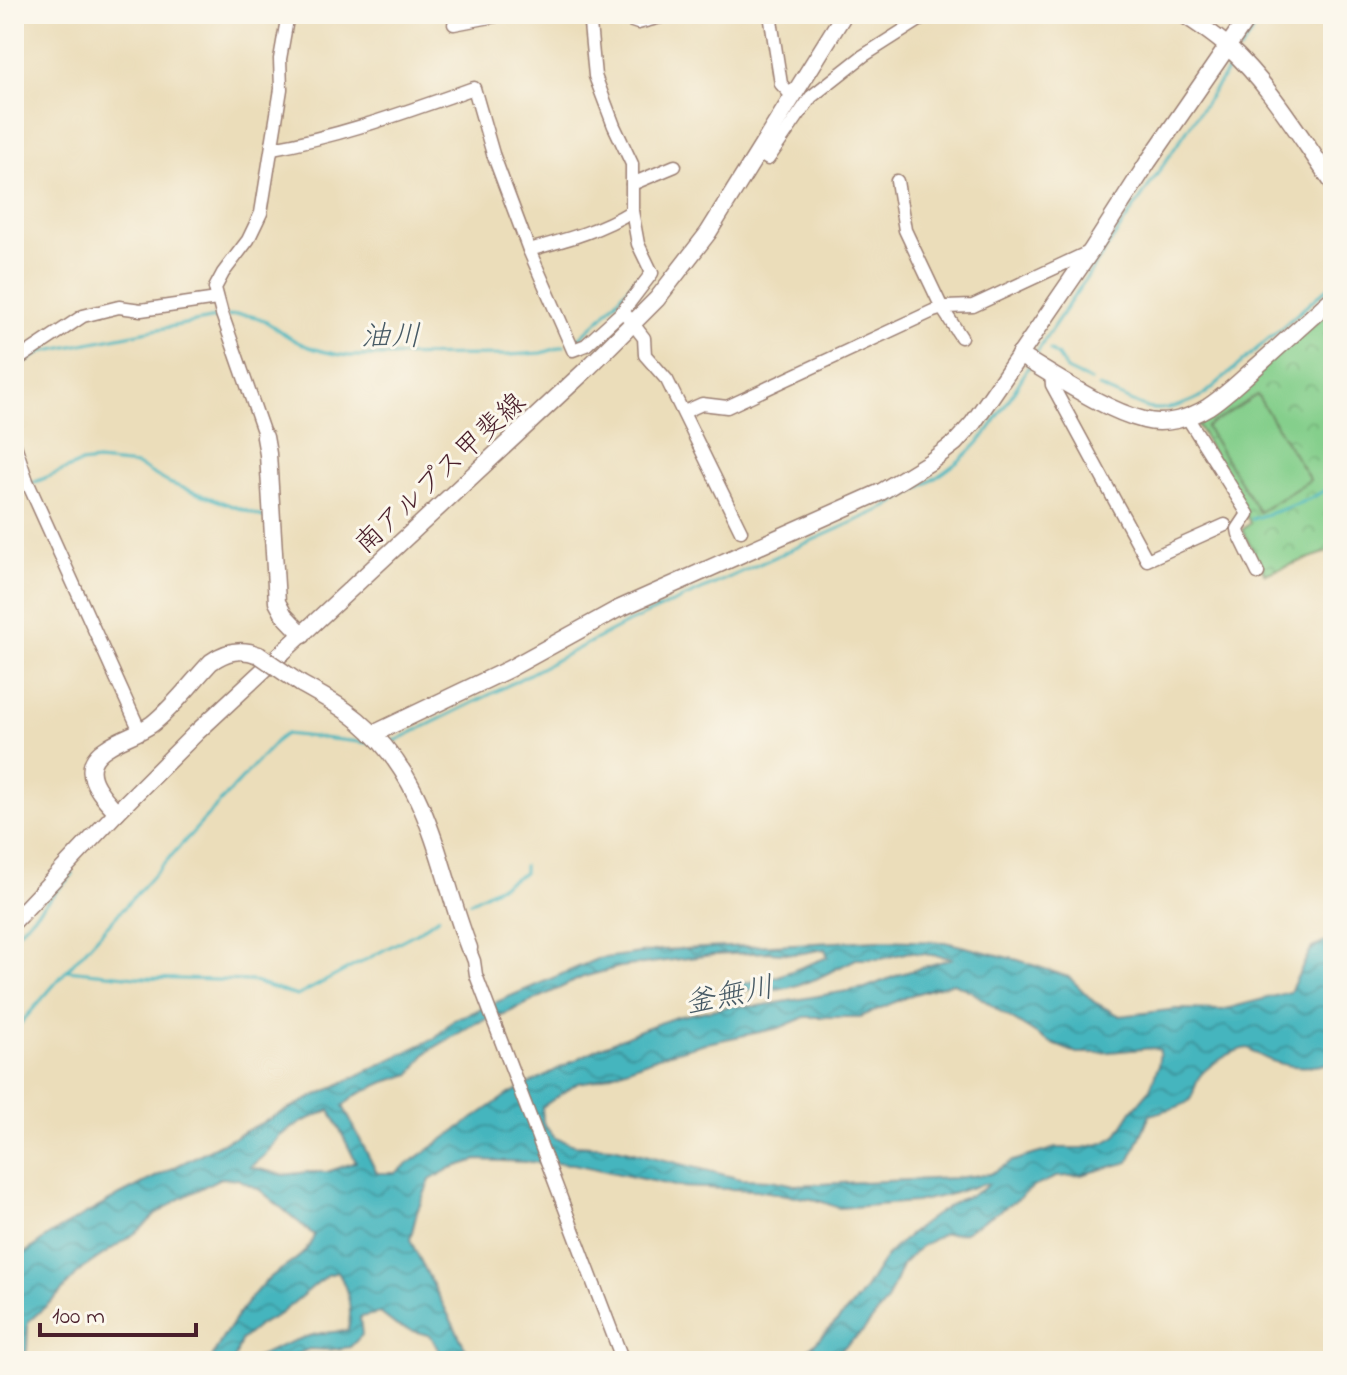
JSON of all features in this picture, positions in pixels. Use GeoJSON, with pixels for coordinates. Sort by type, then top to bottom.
{"type":"FeatureCollection","features":[{"type":"Feature","properties":{"kind":"street"},"geometry":{"type":"LineString","coordinates":[[288,14],[280,59],[281,89],[261,213],[248,240],[215,288],[265,437],[277,602],[284,615],[303,635]]}},
{"type":"Feature","properties":{"kind":"street"},"geometry":{"type":"LineString","coordinates":[[454,24],[506,14]]}},
{"type":"Feature","properties":{"kind":"street"},"geometry":{"type":"LineString","coordinates":[[272,148],[375,122],[474,88],[493,154],[529,250],[573,350],[586,345],[628,318],[652,273],[638,244],[632,211],[632,164],[595,76],[589,14]]}},
{"type":"Feature","properties":{"kind":"street"},"geometry":{"type":"LineString","coordinates":[[612,14],[638,23],[672,14]]}},
{"type":"Feature","properties":{"kind":"street"},"geometry":{"type":"LineString","coordinates":[[770,14],[781,84],[792,96]]}},
{"type":"Feature","properties":{"kind":"street","name":"南アルプス甲斐線"},"geometry":{"type":"LineString","coordinates":[[14,921],[196,733],[303,635],[628,318],[657,299],[708,233],[844,14]]}},
{"type":"Feature","properties":{"kind":"street"},"geometry":{"type":"LineString","coordinates":[[757,152],[768,159],[811,97],[863,56],[929,14]]}},
{"type":"Feature","properties":{"kind":"street"},"geometry":{"type":"LineString","coordinates":[[1183,14],[1228,47],[1278,106],[1333,183]]}},
{"type":"Feature","properties":{"kind":"street"},"geometry":{"type":"LineString","coordinates":[[373,734],[509,669],[616,610],[881,492],[955,443],[973,423],[1250,14]]}},
{"type":"Feature","properties":{"kind":"street"},"geometry":{"type":"LineString","coordinates":[[632,184],[675,166]]}},
{"type":"Feature","properties":{"kind":"street"},"geometry":{"type":"LineString","coordinates":[[897,181],[905,230],[942,308],[961,337]]}},
{"type":"Feature","properties":{"kind":"street"},"geometry":{"type":"LineString","coordinates":[[529,250],[586,234],[632,211]]}},
{"type":"Feature","properties":{"kind":"street"},"geometry":{"type":"LineString","coordinates":[[684,412],[702,404],[727,407],[933,311],[973,306],[1091,251]]}},
{"type":"Feature","properties":{"kind":"street"},"geometry":{"type":"LineString","coordinates":[[1019,355],[1123,413],[1145,421],[1164,422],[1187,417],[1207,407],[1333,298]]}},
{"type":"Feature","properties":{"kind":"street"},"geometry":{"type":"LineString","coordinates":[[14,362],[83,316],[119,307],[141,310],[217,299]]}},
{"type":"Feature","properties":{"kind":"street"},"geometry":{"type":"LineString","coordinates":[[628,318],[644,338],[645,355],[667,380],[684,412],[741,531]]}},
{"type":"Feature","properties":{"kind":"street"},"geometry":{"type":"LineString","coordinates":[[1051,374],[1052,385],[1147,560],[1225,525]]}},
{"type":"Feature","properties":{"kind":"street"},"geometry":{"type":"LineString","coordinates":[[1187,417],[1248,514],[1238,529],[1258,573]]}},
{"type":"Feature","properties":{"kind":"street"},"geometry":{"type":"LineString","coordinates":[[14,442],[27,481],[140,731]]}},
{"type":"Feature","properties":{"kind":"street"},"geometry":{"type":"LineString","coordinates":[[117,812],[96,788],[91,773],[96,758],[108,746],[148,727],[217,657],[237,651],[259,655],[341,707],[373,734],[407,778],[425,814],[482,992],[623,1361]]}},
{"type":"Feature","properties":{"kind":"green space"},"geometry":{"type":"Polygon","coordinates":[[[1333,308],[1333,550],[1265,574],[1242,530],[1250,523],[1197,424],[1333,308]]]}},
{"type":"Feature","properties":{"kind":"green space"},"geometry":{"type":"Polygon","coordinates":[[[1257,395],[1310,480],[1259,512],[1206,427],[1257,395]]]}},
{"type":"Feature","properties":{"kind":"water"},"geometry":{"type":"Polygon","coordinates":[[[1333,938],[1333,1062],[1289,1066],[1248,1048],[1219,1060],[1200,1076],[1189,1101],[1150,1115],[1129,1162],[1081,1175],[1056,1177],[1033,1187],[963,1233],[943,1234],[920,1247],[902,1265],[887,1301],[863,1331],[828,1361],[798,1361],[858,1299],[893,1249],[940,1211],[989,1184],[915,1202],[839,1208],[817,1200],[756,1190],[679,1187],[574,1164],[477,1160],[451,1168],[430,1180],[410,1240],[472,1361],[444,1361],[431,1336],[397,1326],[380,1313],[360,1317],[362,1335],[350,1347],[309,1349],[281,1361],[250,1361],[303,1338],[348,1330],[349,1300],[338,1272],[327,1275],[280,1314],[259,1325],[241,1340],[234,1361],[211,1361],[227,1331],[250,1299],[265,1282],[306,1250],[314,1235],[260,1190],[238,1179],[220,1178],[178,1200],[82,1269],[28,1322],[24,1361],[14,1361],[14,1261],[51,1234],[120,1195],[435,1038],[454,1019],[597,959],[662,950],[879,940],[945,942],[1018,960],[1069,977],[1094,1002],[1120,1016],[1177,1009],[1222,1010],[1290,992],[1311,949],[1333,938]],[[825,949],[797,954],[712,955],[620,967],[583,977],[507,1013],[476,1023],[427,1052],[411,1074],[356,1095],[343,1106],[377,1173],[395,1173],[507,1095],[643,1029],[676,1017],[731,1006],[759,1006],[865,988],[953,958],[909,952],[881,959],[856,959],[816,979],[788,988],[734,992],[739,984],[776,977],[828,957],[825,949]],[[953,983],[911,995],[860,1017],[805,1017],[779,1028],[702,1044],[596,1080],[578,1083],[542,1107],[543,1123],[555,1138],[574,1145],[613,1147],[741,1179],[795,1185],[954,1178],[990,1174],[1013,1161],[1056,1148],[1083,1148],[1104,1143],[1116,1136],[1149,1091],[1158,1067],[1160,1050],[1153,1048],[1076,1053],[1051,1043],[971,991],[953,983]],[[330,1110],[280,1136],[264,1156],[250,1167],[284,1175],[327,1172],[356,1162],[330,1110]]]}},
{"type":"Feature","properties":{"kind":"waterway"},"geometry":{"type":"LineString","coordinates":[[1240,51],[1264,14]]}},
{"type":"Feature","properties":{"kind":"waterway"},"geometry":{"type":"LineString","coordinates":[[1035,356],[1234,61]]}},
{"type":"Feature","properties":{"kind":"waterway","name":"油川"},"geometry":{"type":"LineString","coordinates":[[578,339],[638,276]]}},
{"type":"Feature","properties":{"kind":"waterway"},"geometry":{"type":"LineString","coordinates":[[1099,387],[1153,409],[1176,406],[1204,395],[1333,283]]}},
{"type":"Feature","properties":{"kind":"waterway","name":"油川"},"geometry":{"type":"LineString","coordinates":[[228,316],[251,316],[304,345],[348,356],[509,355],[542,353],[564,346]]}},
{"type":"Feature","properties":{"kind":"waterway","name":"油川"},"geometry":{"type":"LineString","coordinates":[[14,370],[41,352],[215,318]]}},
{"type":"Feature","properties":{"kind":"waterway"},"geometry":{"type":"LineString","coordinates":[[1050,350],[1067,370],[1090,381]]}},
{"type":"Feature","properties":{"kind":"waterway"},"geometry":{"type":"LineString","coordinates":[[390,741],[497,691],[623,625],[887,507],[913,492],[951,467],[974,447],[996,420],[1029,366]]}},
{"type":"Feature","properties":{"kind":"waterway"},"geometry":{"type":"LineString","coordinates":[[33,483],[81,463],[97,461],[137,465],[169,483],[263,517]]}},
{"type":"Feature","properties":{"kind":"waterway"},"geometry":{"type":"LineString","coordinates":[[1252,519],[1304,501],[1333,485]]}},
{"type":"Feature","properties":{"kind":"waterway"},"geometry":{"type":"LineString","coordinates":[[14,491],[23,488]]}},
{"type":"Feature","properties":{"kind":"waterway"},"geometry":{"type":"LineString","coordinates":[[14,1031],[277,740],[285,734],[369,743]]}},
{"type":"Feature","properties":{"kind":"waterway"},"geometry":{"type":"LineString","coordinates":[[470,902],[524,873],[524,866]]}},
{"type":"Feature","properties":{"kind":"waterway"},"geometry":{"type":"LineString","coordinates":[[14,936],[73,874]]}},
{"type":"Feature","properties":{"kind":"waterway"},"geometry":{"type":"LineString","coordinates":[[67,970],[146,978],[251,981],[297,996],[416,933],[439,917]]}},
{"type":"Feature","properties":{"kind":"water label","name":"釜無川"},"geometry":{"type":"Point","coordinates":[729,994]}}]}
